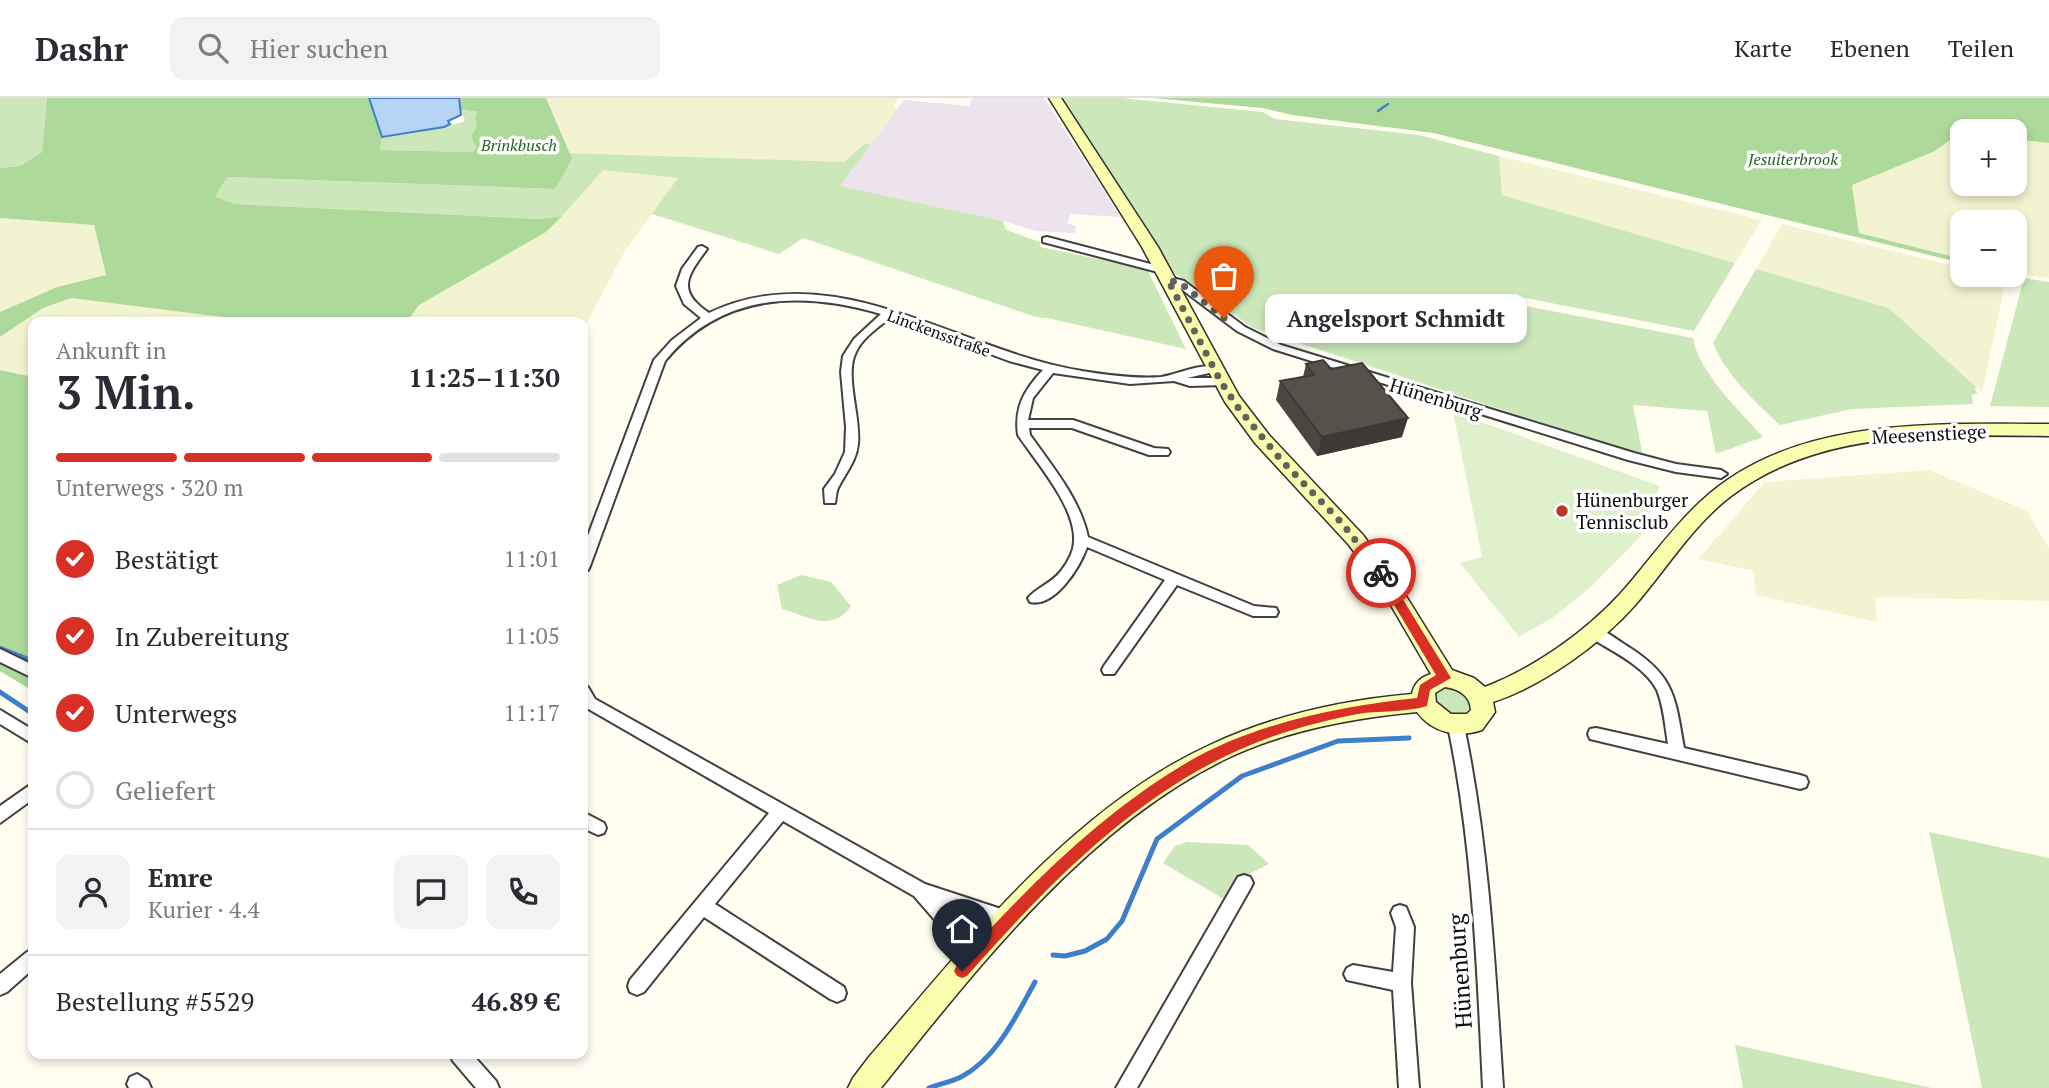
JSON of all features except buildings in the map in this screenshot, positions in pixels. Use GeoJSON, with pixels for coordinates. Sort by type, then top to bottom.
{"type":"FeatureCollection","features":[{"type":"Feature","properties":{"kind":"street","name":"Hünenburg"},"geometry":{"type":"LineString","coordinates":[[1055,98],[1166,275],[1218,375],[1262,439],[1356,540],[1389,584],[1445,678]]}},
{"type":"Feature","properties":{"kind":"street","name":"Hünenburg"},"geometry":{"type":"LineString","coordinates":[[1047,240],[1166,275],[1241,329],[1300,355],[1621,454],[1676,468],[1721,474]]}},
{"type":"Feature","properties":{"kind":"street"},"geometry":{"type":"LineString","coordinates":[[702,249],[683,274],[681,287],[687,302],[708,318]]}},
{"type":"Feature","properties":{"kind":"street","name":"Linckensstraße"},"geometry":{"type":"LineString","coordinates":[[588,553],[660,360],[673,344],[708,318],[753,301],[789,296],[840,299],[1012,359],[1049,369],[1109,377],[1174,378],[1190,382],[1218,375]]}},
{"type":"Feature","properties":{"kind":"street"},"geometry":{"type":"LineString","coordinates":[[830,500],[830,489],[844,475],[852,456],[854,442],[846,362],[858,342],[888,314]]}},
{"type":"Feature","properties":{"kind":"street"},"geometry":{"type":"LineString","coordinates":[[1035,598],[1053,591],[1065,577],[1076,560],[1082,540],[1076,516],[1024,435],[1020,414],[1024,399],[1049,369]]}},
{"type":"Feature","properties":{"kind":"street"},"geometry":{"type":"LineString","coordinates":[[1022,424],[1073,424],[1153,452],[1164,452]]}},
{"type":"Feature","properties":{"kind":"street","name":"Meesenstiege"},"geometry":{"type":"LineString","coordinates":[[1480,697],[1506,687],[1592,632],[1614,614],[1700,513],[1726,491],[1774,464],[1832,444],[1901,432],[2049,430]]}},
{"type":"Feature","properties":{"kind":"street"},"geometry":{"type":"LineString","coordinates":[[1082,540],[1253,611],[1272,612]]}},
{"type":"Feature","properties":{"kind":"street"},"geometry":{"type":"LineString","coordinates":[[1109,670],[1174,578]]}},
{"type":"Feature","properties":{"kind":"street"},"geometry":{"type":"LineString","coordinates":[[1592,632],[1648,670],[1662,685],[1677,752]]}},
{"type":"Feature","properties":{"kind":"street"},"geometry":{"type":"LineString","coordinates":[[0,655],[28,669]]}},
{"type":"Feature","properties":{"kind":"street"},"geometry":{"type":"LineString","coordinates":[[1445,678],[1461,682],[1480,697],[1483,705],[1480,719],[1466,726],[1456,726],[1435,718],[1423,702],[1424,688],[1445,678]]}},
{"type":"Feature","properties":{"kind":"street"},"geometry":{"type":"LineString","coordinates":[[588,700],[920,890],[992,914],[1005,922]]}},
{"type":"Feature","properties":{"kind":"street"},"geometry":{"type":"LineString","coordinates":[[863,1088],[1005,922],[1094,838],[1151,793],[1195,765],[1267,733],[1361,709],[1423,702]]}},
{"type":"Feature","properties":{"kind":"street"},"geometry":{"type":"LineString","coordinates":[[0,716],[28,735]]}},
{"type":"Feature","properties":{"kind":"street","name":"Hünenburg"},"geometry":{"type":"LineString","coordinates":[[1456,726],[1465,761],[1475,839],[1493,1088]]}},
{"type":"Feature","properties":{"kind":"street"},"geometry":{"type":"LineString","coordinates":[[1596,734],[1800,782]]}},
{"type":"Feature","properties":{"kind":"street"},"geometry":{"type":"LineString","coordinates":[[0,816],[28,794]]}},
{"type":"Feature","properties":{"kind":"street"},"geometry":{"type":"LineString","coordinates":[[637,986],[780,812]]}},
{"type":"Feature","properties":{"kind":"street"},"geometry":{"type":"LineString","coordinates":[[1126,1088],[1244,883]]}},
{"type":"Feature","properties":{"kind":"street"},"geometry":{"type":"LineString","coordinates":[[920,890],[965,943],[978,952]]}},
{"type":"Feature","properties":{"kind":"street"},"geometry":{"type":"LineString","coordinates":[[702,906],[837,993]]}},
{"type":"Feature","properties":{"kind":"street"},"geometry":{"type":"LineString","coordinates":[[1400,913],[1405,927],[1402,983],[1409,1088]]}},
{"type":"Feature","properties":{"kind":"street"},"geometry":{"type":"LineString","coordinates":[[0,986],[28,962]]}},
{"type":"Feature","properties":{"kind":"street"},"geometry":{"type":"LineString","coordinates":[[1353,974],[1402,983]]}},
{"type":"Feature","properties":{"kind":"street"},"geometry":{"type":"LineString","coordinates":[[464,1059],[489,1088]]}},
{"type":"Feature","properties":{"kind":"shaded area"},"geometry":{"type":"Polygon","coordinates":[[[973,98],[1044,98],[1121,217],[1071,214],[1067,223],[1076,226],[1075,233],[1036,231],[1003,221],[839,186],[904,100],[969,106],[973,98]]]}},
{"type":"Feature","properties":{"kind":"green space"},"geometry":{"type":"Polygon","coordinates":[[[0,98],[47,98],[42,152],[20,166],[0,168],[0,98]]]}},
{"type":"Feature","properties":{"kind":"green space","name":"Brinkbusch"},"geometry":{"type":"Polygon","coordinates":[[[47,98],[369,98],[382,137],[380,150],[472,152],[476,147],[471,137],[477,125],[475,117],[478,112],[460,109],[459,98],[546,98],[572,159],[555,189],[227,177],[215,197],[234,204],[539,219],[562,216],[546,232],[419,305],[411,317],[221,317],[71,298],[43,308],[0,337],[0,312],[57,287],[106,275],[94,225],[0,218],[0,168],[20,166],[42,152],[47,98]]]}},
{"type":"Feature","properties":{"kind":"green space"},"geometry":{"type":"Polygon","coordinates":[[[546,98],[898,98],[893,107],[898,108],[871,144],[864,144],[844,162],[758,160],[568,153],[546,98]]]}},
{"type":"Feature","properties":{"kind":"green space"},"geometry":{"type":"Polygon","coordinates":[[[1060,98],[1121,98],[1263,112],[1275,119],[1419,135],[1499,156],[1502,195],[1735,263],[1694,331],[1510,295],[1510,303],[1693,338],[1703,365],[1712,378],[1763,437],[1716,454],[1707,411],[1633,405],[1643,456],[1253,328],[1169,269],[1060,98]]]}},
{"type":"Feature","properties":{"kind":"green space","name":"Jesuiterbrook"},"geometry":{"type":"Polygon","coordinates":[[[1153,98],[2049,98],[2049,143],[2027,140],[2027,119],[1950,119],[1950,140],[1935,151],[1852,185],[1859,233],[1950,256],[1950,260],[1433,133],[1292,115],[1262,108],[1153,98]]]}},
{"type":"Feature","properties":{"kind":"green space"},"geometry":{"type":"Polygon","coordinates":[[[460,109],[478,112],[477,125],[471,137],[476,146],[472,152],[380,150],[382,137],[421,132],[463,122],[465,120],[460,109]]]}},
{"type":"Feature","properties":{"kind":"green space"},"geometry":{"type":"Polygon","coordinates":[[[1950,138],[1950,196],[2027,196],[2027,140],[2049,143],[2049,278],[2027,275],[2027,210],[1950,210],[1950,256],[1859,233],[1852,185],[1935,151],[1950,138]]]}},
{"type":"Feature","properties":{"kind":"green space"},"geometry":{"type":"Polygon","coordinates":[[[864,144],[871,144],[840,186],[1003,221],[1006,230],[1040,242],[1040,247],[1147,269],[1186,349],[1036,317],[803,238],[779,254],[652,214],[678,178],[603,170],[562,216],[539,219],[234,204],[214,198],[227,177],[555,189],[568,153],[844,162],[864,144]]]}},
{"type":"Feature","properties":{"kind":"green space"},"geometry":{"type":"Polygon","coordinates":[[[1499,156],[1762,220],[1735,263],[1501,195],[1499,156]]]}},
{"type":"Feature","properties":{"kind":"green space"},"geometry":{"type":"Polygon","coordinates":[[[603,170],[679,178],[626,249],[588,321],[588,317],[411,317],[419,305],[546,232],[603,170]]]}},
{"type":"Feature","properties":{"kind":"green space"},"geometry":{"type":"Polygon","coordinates":[[[0,218],[94,225],[106,275],[57,287],[0,312],[0,218]]]}},
{"type":"Feature","properties":{"kind":"green space"},"geometry":{"type":"Polygon","coordinates":[[[1782,224],[1950,265],[1950,287],[2004,287],[1982,393],[1889,308],[1756,269],[1782,224]]]}},
{"type":"Feature","properties":{"kind":"green space"},"geometry":{"type":"Polygon","coordinates":[[[1756,269],[1889,308],[1977,388],[1974,389],[1978,393],[1972,395],[1973,404],[1852,409],[1780,425],[1733,377],[1713,343],[1756,269]]]}},
{"type":"Feature","properties":{"kind":"green space"},"geometry":{"type":"Polygon","coordinates":[[[2027,278],[2049,282],[2049,407],[1990,406],[2022,287],[2027,287],[2027,278]]]}},
{"type":"Feature","properties":{"kind":"green space"},"geometry":{"type":"Polygon","coordinates":[[[71,298],[221,317],[30,317],[43,308],[71,298]]]}},
{"type":"Feature","properties":{"kind":"green space"},"geometry":{"type":"Polygon","coordinates":[[[28,318],[28,376],[0,370],[0,337],[28,318]]]}},
{"type":"Feature","properties":{"kind":"green space"},"geometry":{"type":"Polygon","coordinates":[[[0,370],[28,376],[28,688],[0,671],[0,370]]]}},
{"type":"Feature","properties":{"kind":"green space","name":"Hünenburger Tennisclub"},"geometry":{"type":"Polygon","coordinates":[[[1453,412],[1660,486],[1640,537],[1592,586],[1552,618],[1519,637],[1460,563],[1482,557],[1453,412]]]}},
{"type":"Feature","properties":{"kind":"green space"},"geometry":{"type":"Polygon","coordinates":[[[1929,470],[2026,510],[2049,548],[2049,601],[1875,597],[1877,622],[1756,595],[1753,571],[1698,559],[1765,482],[1929,470]]]}},
{"type":"Feature","properties":{"kind":"green space"},"geometry":{"type":"Polygon","coordinates":[[[801,575],[831,582],[851,606],[844,614],[828,621],[811,619],[782,609],[777,585],[801,575]]]}},
{"type":"Feature","properties":{"kind":"green space"},"geometry":{"type":"Polygon","coordinates":[[[1446,688],[1465,694],[1469,702],[1469,712],[1453,717],[1437,707],[1434,697],[1440,689],[1446,688]]]}},
{"type":"Feature","properties":{"kind":"green space"},"geometry":{"type":"Polygon","coordinates":[[[1929,832],[2049,858],[2049,1088],[1982,1088],[1929,832]]]}},
{"type":"Feature","properties":{"kind":"green space"},"geometry":{"type":"Polygon","coordinates":[[[1187,842],[1248,845],[1269,864],[1245,876],[1227,901],[1163,863],[1175,846],[1187,842]]]}},
{"type":"Feature","properties":{"kind":"green space"},"geometry":{"type":"Polygon","coordinates":[[[1735,1045],[1932,1088],[1743,1088],[1735,1045]]]}},
{"type":"Feature","properties":{"kind":"water"},"geometry":{"type":"Polygon","coordinates":[[[369,98],[459,98],[461,115],[448,121],[450,124],[444,127],[382,137],[369,98]]]}},
{"type":"Feature","properties":{"kind":"waterway"},"geometry":{"type":"LineString","coordinates":[[1378,111],[1388,104]]}},
{"type":"Feature","properties":{"kind":"waterway"},"geometry":{"type":"LineString","coordinates":[[0,648],[28,659]]}},
{"type":"Feature","properties":{"kind":"waterway"},"geometry":{"type":"LineString","coordinates":[[0,692],[28,711]]}},
{"type":"Feature","properties":{"kind":"waterway"},"geometry":{"type":"LineString","coordinates":[[1053,955],[1065,956],[1085,951],[1107,939],[1122,921],[1157,839],[1242,776],[1338,741],[1409,738]]}},
{"type":"Feature","properties":{"kind":"waterway"},"geometry":{"type":"LineString","coordinates":[[929,1088],[961,1077],[985,1059],[1013,1022],[1035,982]]}},
{"type":"Feature","properties":{"kind":"way so far"},"geometry":{"type":"LineString","coordinates":[[1224,318],[1180,283],[1168,280],[1221,382],[1239,409],[1262,439],[1341,522],[1381,573]]}},
{"type":"Feature","properties":{"kind":"place","name":"Angelsport Schmidt"},"geometry":{"type":"Point","coordinates":[1224,318]}},
{"type":"Feature","properties":{"kind":"place","name":"Hünenburger Tennisclub"},"geometry":{"type":"Point","coordinates":[1562,511]}},
{"type":"Feature","properties":{"kind":"route"},"geometry":{"type":"LineString","coordinates":[[962,971],[1005,922],[1064,864],[1151,793],[1195,765],[1220,751],[1267,733],[1319,718],[1361,709],[1423,702],[1424,688],[1429,683],[1445,678],[1381,573]]}}]}
